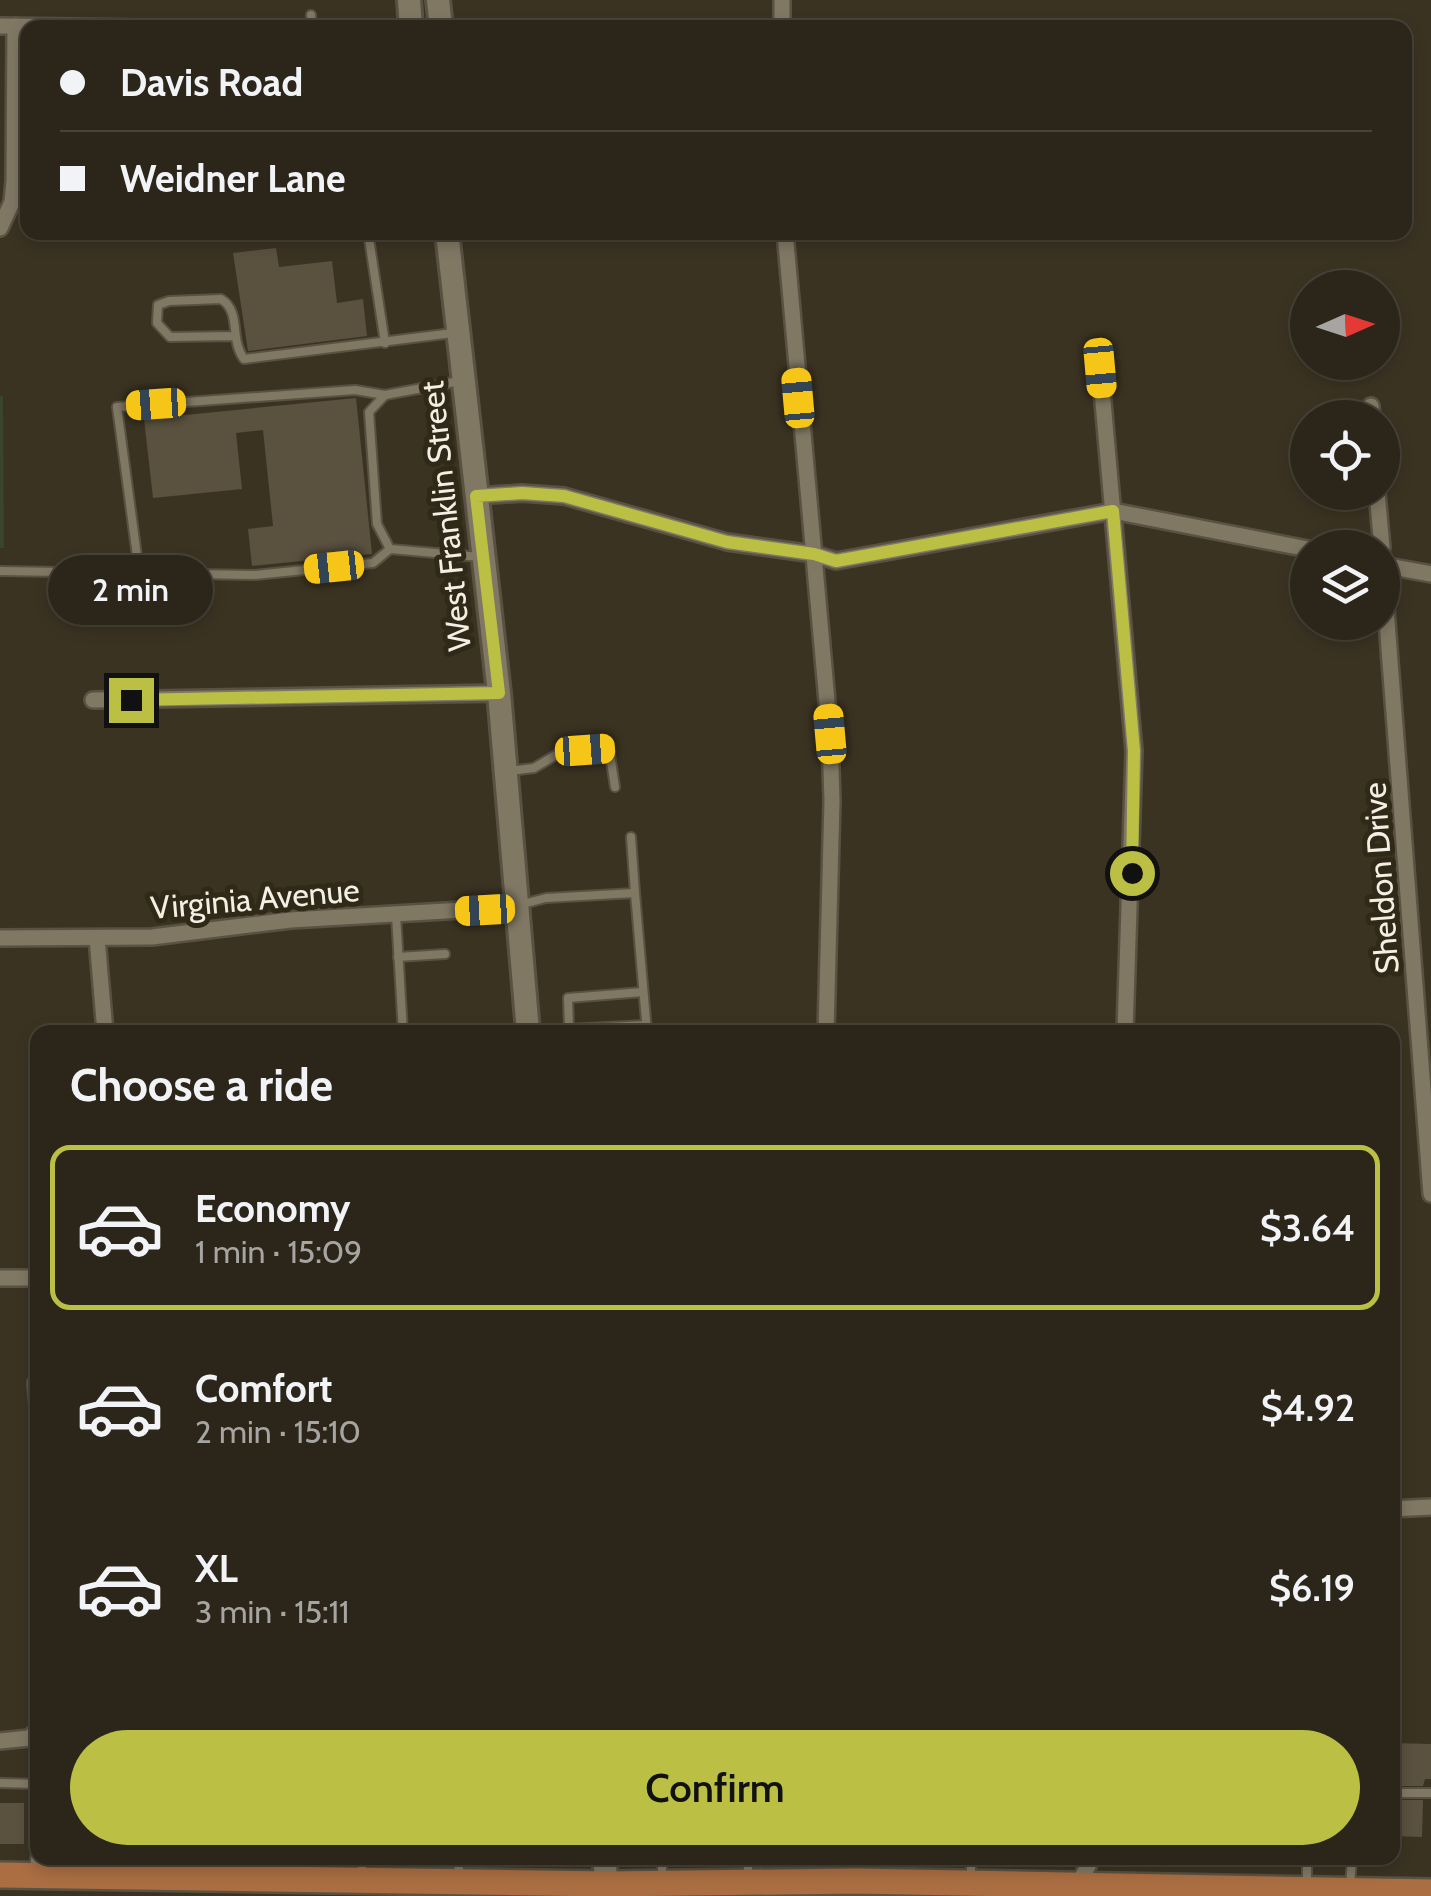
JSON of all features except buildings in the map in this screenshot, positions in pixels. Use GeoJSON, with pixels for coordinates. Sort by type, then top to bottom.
{"type":"FeatureCollection","features":[{"type":"Feature","properties":{"kind":"main road","name":"West Franklin Street"},"geometry":{"type":"LineString","coordinates":[[449,240],[499,693],[527,1025]]}},
{"type":"Feature","properties":{"kind":"main road"},"geometry":{"type":"LineString","coordinates":[[605,1865],[608,1890]]}},
{"type":"Feature","properties":{"kind":"main road"},"geometry":{"type":"LineString","coordinates":[[0,1875],[34,1875],[81,1866],[187,1867],[239,1887],[282,1887],[459,1869],[496,1889],[608,1890],[662,1870],[744,1880],[971,1884],[1018,1891],[1429,1893]]}},
{"type":"Feature","properties":{"kind":"street"},"geometry":{"type":"LineString","coordinates":[[0,228],[12,202],[14,182],[8,26]]}},
{"type":"Feature","properties":{"kind":"street"},"geometry":{"type":"LineString","coordinates":[[786,240],[830,734],[826,1025]]}},
{"type":"Feature","properties":{"kind":"street"},"geometry":{"type":"LineString","coordinates":[[1100,368],[1136,793],[1125,1025]]}},
{"type":"Feature","properties":{"kind":"street"},"geometry":{"type":"LineString","coordinates":[[476,496],[564,496],[727,542],[814,554],[836,561],[1113,511],[1290,545]]}},
{"type":"Feature","properties":{"kind":"street"},"geometry":{"type":"LineString","coordinates":[[1400,566],[1431,574]]}},
{"type":"Feature","properties":{"kind":"street","name":"Sheldon Drive"},"geometry":{"type":"LineString","coordinates":[[1389,640],[1431,1194]]}},
{"type":"Feature","properties":{"kind":"street"},"geometry":{"type":"LineString","coordinates":[[93,700],[499,693]]}},
{"type":"Feature","properties":{"kind":"street","name":"Virginia Avenue"},"geometry":{"type":"LineString","coordinates":[[0,938],[152,937],[291,920],[515,907]]}},
{"type":"Feature","properties":{"kind":"street"},"geometry":{"type":"LineString","coordinates":[[97,938],[105,1025]]}},
{"type":"Feature","properties":{"kind":"street"},"geometry":{"type":"LineString","coordinates":[[0,1278],[30,1278]]}},
{"type":"Feature","properties":{"kind":"street"},"geometry":{"type":"LineString","coordinates":[[1400,1509],[1431,1507]]}},
{"type":"Feature","properties":{"kind":"street"},"geometry":{"type":"LineString","coordinates":[[0,1741],[30,1737]]}},
{"type":"Feature","properties":{"kind":"street"},"geometry":{"type":"LineString","coordinates":[[1076,1891],[1089,1865]]}},
{"type":"Feature","properties":{"kind":"lane"},"geometry":{"type":"LineString","coordinates":[[311,15],[311,20]]}},
{"type":"Feature","properties":{"kind":"lane"},"geometry":{"type":"LineString","coordinates":[[369,240],[384,343]]}},
{"type":"Feature","properties":{"kind":"lane"},"geometry":{"type":"LineString","coordinates":[[234,336],[170,337],[157,324],[158,305],[221,299],[231,307],[236,348],[244,359],[458,332]]}},
{"type":"Feature","properties":{"kind":"lane"},"geometry":{"type":"LineString","coordinates":[[138,571],[117,408],[356,390],[384,395],[464,380]]}},
{"type":"Feature","properties":{"kind":"lane"},"geometry":{"type":"LineString","coordinates":[[384,395],[369,412],[377,524],[390,548]]}},
{"type":"Feature","properties":{"kind":"lane"},"geometry":{"type":"LineString","coordinates":[[0,572],[255,575],[373,563],[390,548],[481,557]]}},
{"type":"Feature","properties":{"kind":"lane"},"geometry":{"type":"LineString","coordinates":[[505,771],[534,768],[562,752],[609,748],[614,787]]}},
{"type":"Feature","properties":{"kind":"lane"},"geometry":{"type":"LineString","coordinates":[[630,837],[646,1025]]}},
{"type":"Feature","properties":{"kind":"lane"},"geometry":{"type":"LineString","coordinates":[[515,907],[546,898],[635,893]]}},
{"type":"Feature","properties":{"kind":"lane"},"geometry":{"type":"LineString","coordinates":[[396,915],[402,1025]]}},
{"type":"Feature","properties":{"kind":"lane"},"geometry":{"type":"LineString","coordinates":[[398,956],[445,954]]}},
{"type":"Feature","properties":{"kind":"lane"},"geometry":{"type":"LineString","coordinates":[[569,1025],[568,998],[643,992]]}},
{"type":"Feature","properties":{"kind":"lane"},"geometry":{"type":"LineString","coordinates":[[0,1783],[30,1784]]}},
{"type":"Feature","properties":{"kind":"lane"},"geometry":{"type":"LineString","coordinates":[[1400,1793],[1431,1793]]}},
{"type":"Feature","properties":{"kind":"lane"},"geometry":{"type":"LineString","coordinates":[[34,1875],[35,1865]]}},
{"type":"Feature","properties":{"kind":"lane"},"geometry":{"type":"LineString","coordinates":[[971,1865],[971,1884]]}},
{"type":"Feature","properties":{"kind":"lane"},"geometry":{"type":"LineString","coordinates":[[1309,1865],[1318,1892]]}},
{"type":"Feature","properties":{"kind":"lane"},"geometry":{"type":"LineString","coordinates":[[1350,1890],[1352,1865]]}},
{"type":"Feature","properties":{"kind":"green space"},"geometry":{"type":"Polygon","coordinates":[[[3,396],[4,548],[0,548],[3,396]]]}},
{"type":"Feature","properties":{"kind":"route"},"geometry":{"type":"LineString","coordinates":[[131,700],[499,693],[476,496],[564,496],[727,542],[814,554],[836,561],[1113,511],[1134,751],[1132,873]]}}]}
